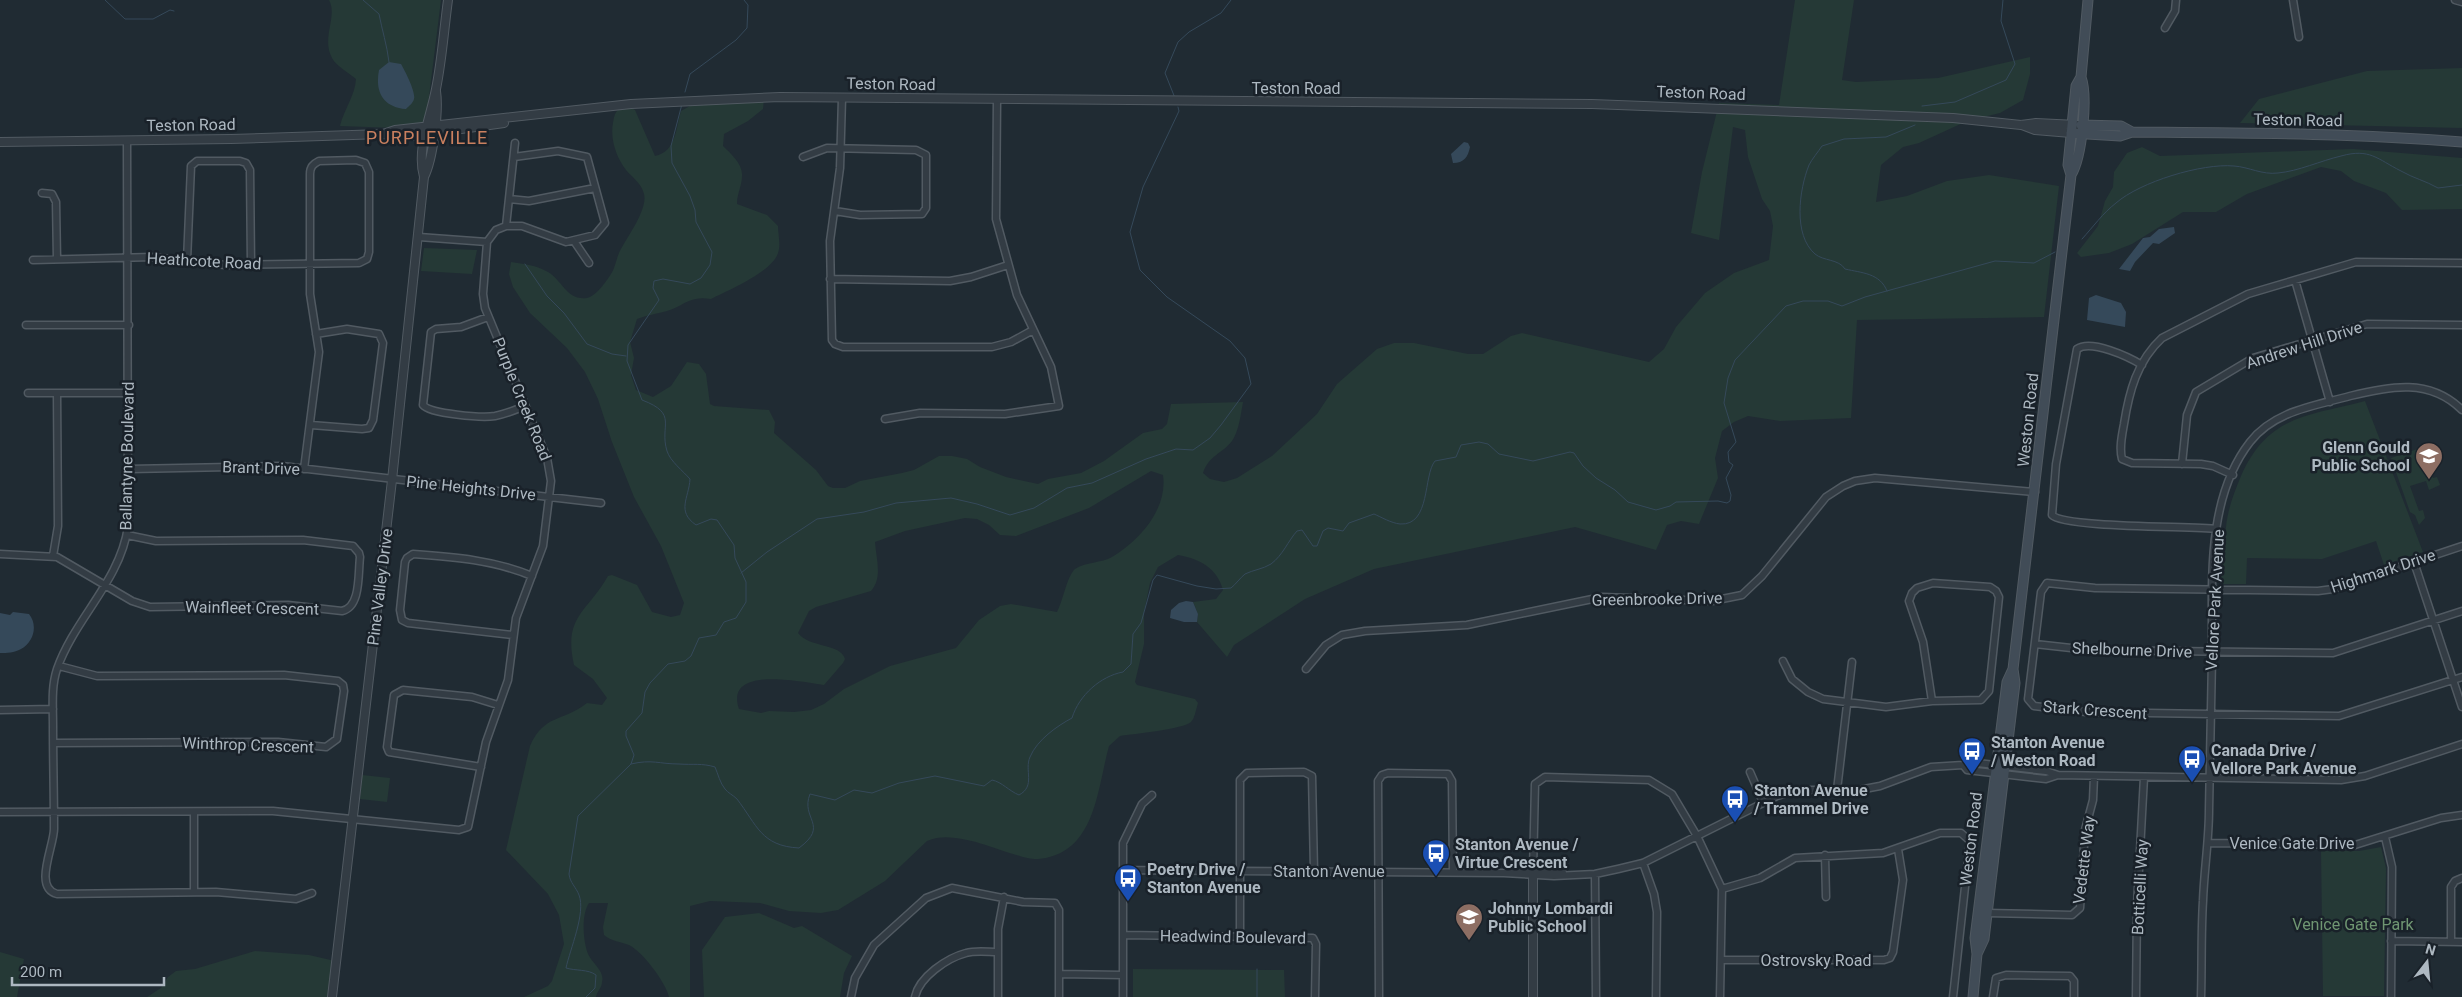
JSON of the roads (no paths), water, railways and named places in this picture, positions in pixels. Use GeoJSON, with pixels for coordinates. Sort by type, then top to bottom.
{"type":"FeatureCollection","features":[{"type":"Feature","properties":{"kind":"main road","name":"Weston Road"},"geometry":{"type":"LineString","coordinates":[[1973,997],[1977,954],[1974,938],[2015,683],[2013,669],[2072,175],[2076,166],[2076,129],[2084,87],[2081,77],[2088,0]]}},
{"type":"Feature","properties":{"kind":"main road","name":"Teston Road"},"geometry":{"type":"LineString","coordinates":[[2076,129],[2120,136],[2132,132],[2302,134],[2462,142]]}},
{"type":"Feature","properties":{"kind":"main road","name":"Weston Road"},"geometry":{"type":"LineString","coordinates":[[1977,954],[1984,939],[2000,770]]}},
{"type":"Feature","properties":{"kind":"street","name":"Pine Valley Drive"},"geometry":{"type":"LineString","coordinates":[[332,997],[392,480],[424,177],[430,166],[430,130],[448,0]]}},
{"type":"Feature","properties":{"kind":"street"},"geometry":{"type":"LineString","coordinates":[[2165,28],[2175,11],[2176,0]]}},
{"type":"Feature","properties":{"kind":"street"},"geometry":{"type":"LineString","coordinates":[[2293,0],[2300,36]]}},
{"type":"Feature","properties":{"kind":"street"},"geometry":{"type":"LineString","coordinates":[[2455,0],[2462,2]]}},
{"type":"Feature","properties":{"kind":"street","name":"Teston Road"},"geometry":{"type":"LineString","coordinates":[[0,142],[127,142],[335,137],[382,134],[404,137],[430,130],[571,110],[631,104],[780,97],[1592,104],[1944,118],[2021,124],[2036,122],[2076,129]]}},
{"type":"Feature","properties":{"kind":"street"},"geometry":{"type":"LineString","coordinates":[[842,98],[841,150],[835,211],[830,237],[830,336],[839,346],[992,347],[1006,344],[1033,330]]}},
{"type":"Feature","properties":{"kind":"street"},"geometry":{"type":"LineString","coordinates":[[885,419],[920,413],[1005,414],[1059,406],[1051,367],[1019,301],[995,211],[997,100]]}},
{"type":"Feature","properties":{"kind":"street","name":"Ballantyne Boulevard"},"geometry":{"type":"LineString","coordinates":[[127,142],[130,469],[127,535],[121,557],[68,643],[58,666],[54,682],[54,812],[53,839],[46,872],[47,887],[52,893],[194,892]]}},
{"type":"Feature","properties":{"kind":"street"},"geometry":{"type":"LineString","coordinates":[[506,226],[515,143]]}},
{"type":"Feature","properties":{"kind":"street"},"geometry":{"type":"LineString","coordinates":[[803,157],[821,149],[916,150],[923,152],[927,158],[926,208],[918,216],[860,215],[835,211]]}},
{"type":"Feature","properties":{"kind":"street"},"geometry":{"type":"LineString","coordinates":[[419,237],[487,242],[492,234],[506,226],[534,229],[564,242],[595,235],[604,225],[596,188],[588,160],[585,156],[558,151],[514,157]]}},
{"type":"Feature","properties":{"kind":"street"},"geometry":{"type":"LineString","coordinates":[[304,469],[319,356],[311,300],[310,264],[311,167],[319,161],[356,160],[365,163],[369,172],[369,252],[367,259],[359,263],[310,264]]}},
{"type":"Feature","properties":{"kind":"street"},"geometry":{"type":"LineString","coordinates":[[187,261],[191,166],[197,161],[240,161],[246,163],[250,170],[251,264]]}},
{"type":"Feature","properties":{"kind":"street"},"geometry":{"type":"LineString","coordinates":[[509,199],[529,201],[596,188]]}},
{"type":"Feature","properties":{"kind":"street"},"geometry":{"type":"LineString","coordinates":[[42,193],[52,194],[56,202],[57,259]]}},
{"type":"Feature","properties":{"kind":"street"},"geometry":{"type":"LineString","coordinates":[[574,241],[590,263]]}},
{"type":"Feature","properties":{"kind":"street","name":"Purple Creek Road"},"geometry":{"type":"LineString","coordinates":[[352,819],[464,829],[471,821],[480,767],[509,675],[513,635],[518,613],[543,546],[549,497],[549,466],[488,317],[484,294],[487,242]]}},
{"type":"Feature","properties":{"kind":"street","name":"Heathcote Road"},"geometry":{"type":"LineString","coordinates":[[33,260],[152,257],[187,261],[251,264],[310,264]]}},
{"type":"Feature","properties":{"kind":"street"},"geometry":{"type":"LineString","coordinates":[[2233,475],[2209,465],[2132,463],[2122,459],[2121,439],[2129,393],[2142,365],[2158,342],[2174,331],[2248,294],[2362,261],[2462,263]]}},
{"type":"Feature","properties":{"kind":"street"},"geometry":{"type":"LineString","coordinates":[[830,279],[950,281],[971,277],[1008,265]]}},
{"type":"Feature","properties":{"kind":"street"},"geometry":{"type":"LineString","coordinates":[[2296,280],[2330,402]]}},
{"type":"Feature","properties":{"kind":"street"},"geometry":{"type":"LineString","coordinates":[[488,317],[461,327],[437,328],[430,332],[422,398],[423,405],[430,410],[483,417],[498,416],[525,406]]}},
{"type":"Feature","properties":{"kind":"street","name":"Andrew Hill Drive"},"geometry":{"type":"LineString","coordinates":[[2182,464],[2187,415],[2196,392],[2253,358],[2370,324],[2462,325]]}},
{"type":"Feature","properties":{"kind":"street"},"geometry":{"type":"LineString","coordinates":[[26,325],[129,325]]}},
{"type":"Feature","properties":{"kind":"street"},"geometry":{"type":"LineString","coordinates":[[310,425],[369,428],[373,420],[383,343],[379,334],[352,329],[316,334]]}},
{"type":"Feature","properties":{"kind":"street"},"geometry":{"type":"LineString","coordinates":[[2142,365],[2117,351],[2083,346],[2077,349],[2056,464],[2052,515],[2060,520],[2095,524],[2191,526],[2218,529]]}},
{"type":"Feature","properties":{"kind":"street","name":"Vellore Park Avenue"},"geometry":{"type":"LineString","coordinates":[[2201,997],[2203,901],[2208,843],[2210,778],[2214,557],[2221,504],[2233,475],[2246,448],[2266,426],[2293,412],[2382,388],[2409,386],[2436,393],[2462,410]]}},
{"type":"Feature","properties":{"kind":"street"},"geometry":{"type":"LineString","coordinates":[[28,393],[128,393]]}},
{"type":"Feature","properties":{"kind":"street"},"geometry":{"type":"LineString","coordinates":[[53,556],[58,526],[57,393]]}},
{"type":"Feature","properties":{"kind":"street","name":"Brant Drive"},"geometry":{"type":"LineString","coordinates":[[130,469],[272,466],[392,480]]}},
{"type":"Feature","properties":{"kind":"street","name":"Greenbrooke Drive"},"geometry":{"type":"LineString","coordinates":[[1306,669],[1326,645],[1342,636],[1366,631],[1467,625],[1602,597],[1712,600],[1742,594],[1762,576],[1826,497],[1855,481],[1875,478],[2035,492]]}},
{"type":"Feature","properties":{"kind":"street","name":"Pine Heights Drive"},"geometry":{"type":"LineString","coordinates":[[392,480],[601,503]]}},
{"type":"Feature","properties":{"kind":"street","name":"Wainfleet Crescent"},"geometry":{"type":"LineString","coordinates":[[105,585],[132,601],[155,608],[288,605],[342,611],[348,610],[354,602],[360,557],[357,549],[353,546],[303,540],[156,541],[127,535]]}},
{"type":"Feature","properties":{"kind":"street","name":"Highmark Drive"},"geometry":{"type":"LineString","coordinates":[[2213,590],[2322,591],[2462,546]]}},
{"type":"Feature","properties":{"kind":"street"},"geometry":{"type":"LineString","coordinates":[[0,554],[53,556],[105,585]]}},
{"type":"Feature","properties":{"kind":"street"},"geometry":{"type":"LineString","coordinates":[[513,635],[408,623],[402,620],[400,610],[405,562],[413,554],[491,562],[532,576]]}},
{"type":"Feature","properties":{"kind":"street"},"geometry":{"type":"LineString","coordinates":[[2414,562],[2462,707]]}},
{"type":"Feature","properties":{"kind":"street"},"geometry":{"type":"LineString","coordinates":[[1783,660],[1792,679],[1808,692],[1823,698],[1886,707],[1932,701],[1980,700],[1990,691],[1999,597],[1996,591],[1990,588],[1933,583],[1917,588],[1912,593],[1909,601],[1923,642],[1932,701]]}},
{"type":"Feature","properties":{"kind":"street","name":"Stark Crescent"},"geometry":{"type":"LineString","coordinates":[[2213,590],[2095,588],[2047,583],[2042,592],[2028,699],[2032,705],[2086,712],[2346,715],[2462,677]]}},
{"type":"Feature","properties":{"kind":"street","name":"Shelbourne Drive"},"geometry":{"type":"LineString","coordinates":[[2035,644],[2089,650],[2333,653],[2462,611]]}},
{"type":"Feature","properties":{"kind":"street"},"geometry":{"type":"LineString","coordinates":[[1837,790],[1852,662]]}},
{"type":"Feature","properties":{"kind":"street","name":"Winthrop Crescent"},"geometry":{"type":"LineString","coordinates":[[53,743],[278,742],[326,747],[337,739],[344,691],[343,685],[338,681],[295,676],[98,676],[58,666]]}},
{"type":"Feature","properties":{"kind":"street"},"geometry":{"type":"LineString","coordinates":[[480,767],[389,752],[387,747],[394,695],[403,690],[472,697],[498,705]]}},
{"type":"Feature","properties":{"kind":"street"},"geometry":{"type":"LineString","coordinates":[[0,710],[53,709]]}},
{"type":"Feature","properties":{"kind":"street","name":"Stanton Avenue"},"geometry":{"type":"LineString","coordinates":[[1124,870],[1595,874],[1643,864],[1764,802],[1799,790],[1837,790],[1880,786],[1931,768],[1963,765],[1969,762],[2046,779],[2058,775],[2349,780],[2462,744]]}},
{"type":"Feature","properties":{"kind":"street"},"geometry":{"type":"LineString","coordinates":[[1240,936],[1240,780],[1242,775],[1247,773],[1304,772],[1312,776],[1314,782],[1314,871]]}},
{"type":"Feature","properties":{"kind":"street"},"geometry":{"type":"LineString","coordinates":[[1379,997],[1379,778],[1388,773],[1442,772],[1448,774],[1452,781],[1454,872]]}},
{"type":"Feature","properties":{"kind":"street"},"geometry":{"type":"LineString","coordinates":[[1750,772],[1764,802]]}},
{"type":"Feature","properties":{"kind":"street","name":"Vedette Way"},"geometry":{"type":"LineString","coordinates":[[1987,913],[2072,915],[2077,912],[2080,908],[2085,830],[2093,800],[2094,776]]}},
{"type":"Feature","properties":{"kind":"street"},"geometry":{"type":"LineString","coordinates":[[1533,997],[1534,784],[1545,777],[1649,780],[1672,794],[1698,836],[1722,890],[1720,997]]}},
{"type":"Feature","properties":{"kind":"street","name":"Botticelli Way"},"geometry":{"type":"LineString","coordinates":[[2136,997],[2137,906],[2144,777]]}},
{"type":"Feature","properties":{"kind":"street"},"geometry":{"type":"LineString","coordinates":[[1123,997],[1124,870],[1122,851],[1126,834],[1142,804],[1152,795]]}},
{"type":"Feature","properties":{"kind":"street"},"geometry":{"type":"LineString","coordinates":[[0,812],[273,811],[352,819]]}},
{"type":"Feature","properties":{"kind":"street"},"geometry":{"type":"LineString","coordinates":[[194,812],[194,892],[296,899],[312,893]]}},
{"type":"Feature","properties":{"kind":"street","name":"Venice Gate Drive"},"geometry":{"type":"LineString","coordinates":[[2208,843],[2355,845],[2386,837],[2441,818],[2462,815]]}},
{"type":"Feature","properties":{"kind":"street"},"geometry":{"type":"LineString","coordinates":[[1722,890],[1760,878],[1795,858],[1825,855],[1860,855],[1898,849],[1940,834],[1961,832],[1970,841],[1953,997]]}},
{"type":"Feature","properties":{"kind":"street"},"geometry":{"type":"LineString","coordinates":[[2386,837],[2392,867],[2391,997]]}},
{"type":"Feature","properties":{"kind":"street","name":"Ostrovsky Road"},"geometry":{"type":"LineString","coordinates":[[1721,960],[1884,960],[1890,958],[1893,952],[1903,880],[1898,849]]}},
{"type":"Feature","properties":{"kind":"street"},"geometry":{"type":"LineString","coordinates":[[1825,855],[1826,897]]}},
{"type":"Feature","properties":{"kind":"street"},"geometry":{"type":"LineString","coordinates":[[1643,864],[1654,894],[1657,912],[1656,997]]}},
{"type":"Feature","properties":{"kind":"street"},"geometry":{"type":"LineString","coordinates":[[1595,874],[1596,997]]}},
{"type":"Feature","properties":{"kind":"street"},"geometry":{"type":"LineString","coordinates":[[2450,942],[2451,887],[2455,881],[2462,878]]}},
{"type":"Feature","properties":{"kind":"street"},"geometry":{"type":"LineString","coordinates":[[851,997],[855,978],[874,945],[926,898],[952,888],[1023,902],[1054,903],[1059,910],[1059,997]]}},
{"type":"Feature","properties":{"kind":"street"},"geometry":{"type":"LineString","coordinates":[[998,997],[998,929],[1004,897]]}},
{"type":"Feature","properties":{"kind":"street","name":"Headwind Boulevard"},"geometry":{"type":"LineString","coordinates":[[1124,935],[1313,938],[1316,944],[1315,997]]}},
{"type":"Feature","properties":{"kind":"street"},"geometry":{"type":"LineString","coordinates":[[2391,941],[2462,942]]}},
{"type":"Feature","properties":{"kind":"street"},"geometry":{"type":"LineString","coordinates":[[915,997],[923,982],[946,961],[967,953],[998,952]]}},
{"type":"Feature","properties":{"kind":"street"},"geometry":{"type":"LineString","coordinates":[[1059,974],[1123,974]]}},
{"type":"Feature","properties":{"kind":"street"},"geometry":{"type":"LineString","coordinates":[[1993,997],[1996,978],[2006,975],[2070,976],[2074,980],[2074,997]]}},
{"type":"Feature","properties":{"kind":"water"},"geometry":{"type":"Polygon","coordinates":[[[389,62],[401,64],[412,87],[414,99],[406,109],[391,105],[382,97],[379,91],[379,70],[389,62]]]}},
{"type":"Feature","properties":{"kind":"water"},"geometry":{"type":"Polygon","coordinates":[[[1464,142],[1468,143],[1470,147],[1467,156],[1463,161],[1453,163],[1451,154],[1464,142]]]}},
{"type":"Feature","properties":{"kind":"water"},"geometry":{"type":"Polygon","coordinates":[[[2174,227],[2175,233],[2159,244],[2153,243],[2135,262],[2130,271],[2119,269],[2143,238],[2150,237],[2159,229],[2174,227]]]}},
{"type":"Feature","properties":{"kind":"water"},"geometry":{"type":"Polygon","coordinates":[[[2096,295],[2121,303],[2126,312],[2125,327],[2087,320],[2089,298],[2096,295]]]}},
{"type":"Feature","properties":{"kind":"water"},"geometry":{"type":"Polygon","coordinates":[[[1193,602],[1198,614],[1197,622],[1184,622],[1170,618],[1171,610],[1179,603],[1193,602]]]}},
{"type":"Feature","properties":{"kind":"water"},"geometry":{"type":"Polygon","coordinates":[[[13,612],[29,614],[32,618],[34,628],[32,638],[21,649],[0,653],[0,613],[10,615],[13,612]]]}},
{"type":"Feature","properties":{"kind":"waterway"},"geometry":{"type":"LineString","coordinates":[[105,0],[125,19],[153,19],[170,10],[174,11]]}},
{"type":"Feature","properties":{"kind":"waterway"},"geometry":{"type":"LineString","coordinates":[[363,0],[379,14],[389,62]]}},
{"type":"Feature","properties":{"kind":"waterway"},"geometry":{"type":"LineString","coordinates":[[685,92],[690,74],[736,40],[747,28],[748,5],[744,0]]}},
{"type":"Feature","properties":{"kind":"waterway"},"geometry":{"type":"LineString","coordinates":[[1175,98],[1165,73],[1178,42],[1189,32],[1221,13],[1231,0]]}},
{"type":"Feature","properties":{"kind":"waterway"},"geometry":{"type":"LineString","coordinates":[[1922,106],[1955,102],[2006,80],[2015,64],[2001,21],[2003,0]]}},
{"type":"Feature","properties":{"kind":"waterway"},"geometry":{"type":"LineString","coordinates":[[586,997],[595,988],[596,975],[566,968],[577,931],[581,903],[569,874],[578,816],[631,764],[634,755],[626,736],[626,731],[642,713],[645,692],[650,683],[668,664],[685,661],[691,656],[699,638],[716,635],[724,622],[736,618],[746,602],[746,582],[735,558],[734,545],[717,520],[711,519],[696,525],[686,515],[685,504],[690,479],[669,455],[665,442],[664,415],[653,405],[642,400],[627,361],[628,345],[659,300],[653,288],[654,281],[663,279],[690,284],[701,278],[710,265],[712,252],[696,222],[695,210],[690,196],[672,163],[671,146],[682,104]]}},
{"type":"Feature","properties":{"kind":"waterway"},"geometry":{"type":"LineString","coordinates":[[741,573],[767,552],[817,519],[864,512],[896,503],[951,498],[1010,515],[1034,508],[1067,488],[1092,483],[1146,459],[1176,449],[1193,450],[1210,438],[1251,384],[1245,358],[1230,341],[1167,297],[1140,270],[1130,232],[1143,187],[1179,111],[1178,107]]}},
{"type":"Feature","properties":{"kind":"waterway"},"geometry":{"type":"LineString","coordinates":[[1887,291],[1884,285],[1875,277],[1845,269],[1839,263],[1818,256],[1808,246],[1803,236],[1800,212],[1805,175],[1813,158],[1822,146],[1844,139],[1886,137],[1915,125]]}},
{"type":"Feature","properties":{"kind":"waterway"},"geometry":{"type":"LineString","coordinates":[[2082,239],[2107,211],[2127,195],[2155,181],[2205,168],[2234,166],[2266,173],[2278,173],[2359,153],[2373,156],[2438,188],[2462,185]]}},
{"type":"Feature","properties":{"kind":"waterway"},"geometry":{"type":"LineString","coordinates":[[631,764],[650,762],[715,767],[723,787],[737,799],[761,832],[776,843],[799,848],[808,840],[812,833],[813,827],[808,810],[810,794],[835,800],[854,790],[872,793],[899,783],[935,776],[984,786],[992,780],[1019,795],[1027,787],[1030,757],[1042,739],[1072,718],[1085,694],[1099,682],[1123,672],[1131,664],[1133,634],[1141,623],[1153,580],[1157,575],[1197,586],[1216,589],[1231,588],[1245,574],[1271,564],[1297,531],[1302,530],[1313,546],[1317,546],[1323,531],[1328,528],[1343,531],[1349,523],[1374,514],[1400,524],[1410,522],[1417,517],[1422,509],[1431,468],[1435,461],[1456,457],[1461,445],[1479,442],[1488,444],[1499,454],[1533,461],[1570,452],[1574,453],[1583,466],[1596,478],[1615,490],[1628,502],[1656,510],[1676,502],[1718,501],[1727,503],[1730,501],[1731,495],[1726,478],[1733,465],[1729,462],[1728,452],[1736,442],[1724,403],[1728,378],[1735,360],[1786,306],[1803,301],[1828,301],[1842,306],[1865,297],[1995,261],[2034,263],[2055,252]]}},
{"type":"Feature","properties":{"kind":"waterway"},"geometry":{"type":"LineString","coordinates":[[525,264],[547,296],[564,313],[587,344],[612,354],[626,356]]}},
{"type":"Feature","properties":{"kind":"waterway"},"geometry":{"type":"LineString","coordinates":[[1257,969],[1257,997]]}},
{"type":"Feature","properties":{"kind":"place","name":"Glenn Gould Public School"},"geometry":{"type":"Point","coordinates":[2429,480]}},
{"type":"Feature","properties":{"kind":"place","name":"Stanton Avenue / Weston Road"},"geometry":{"type":"Point","coordinates":[1972,775]}},
{"type":"Feature","properties":{"kind":"place","name":"Canada Drive / Vellore Park Avenue"},"geometry":{"type":"Point","coordinates":[2192,783]}},
{"type":"Feature","properties":{"kind":"place","name":"Stanton Avenue / Trammel Drive"},"geometry":{"type":"Point","coordinates":[1735,823]}},
{"type":"Feature","properties":{"kind":"place","name":"Stanton Avenue / Virtue Crescent"},"geometry":{"type":"Point","coordinates":[1436,877]}},
{"type":"Feature","properties":{"kind":"place","name":"Poetry Drive / Stanton Avenue"},"geometry":{"type":"Point","coordinates":[1128,902]}},
{"type":"Feature","properties":{"kind":"place","name":"Johnny Lombardi Public School"},"geometry":{"type":"Point","coordinates":[1469,941]}},
{"type":"Feature","properties":{"kind":"district","name":"PURPLEVILLE"},"geometry":{"type":"Point","coordinates":[427,137]}},
{"type":"Feature","properties":{"kind":"park label","name":"Venice Gate Park"},"geometry":{"type":"Point","coordinates":[2353,924]}}]}
